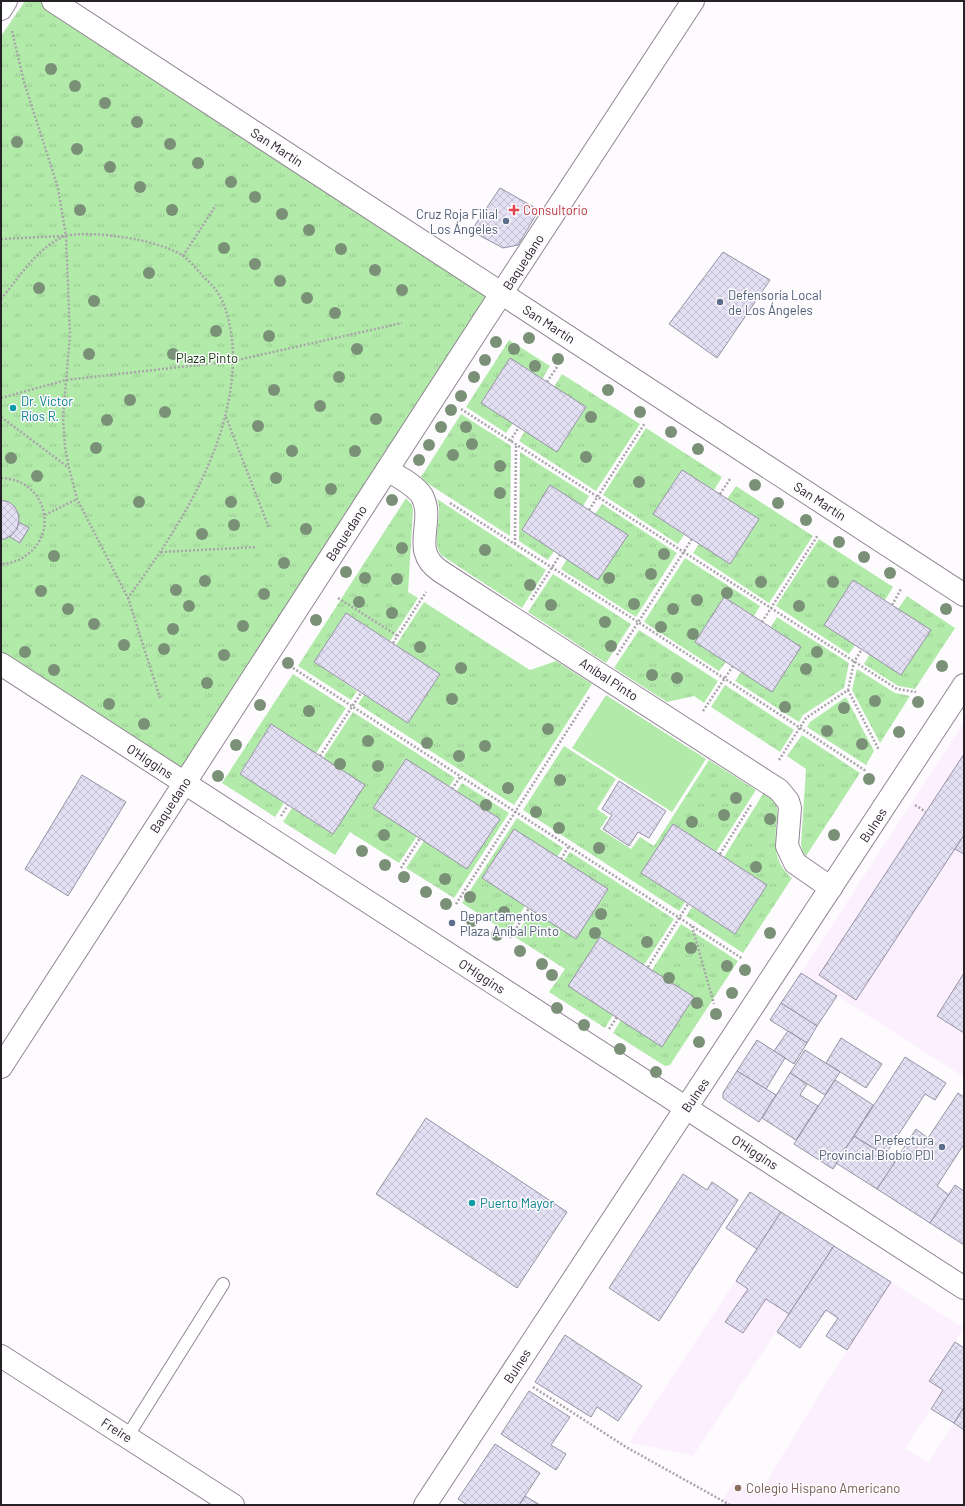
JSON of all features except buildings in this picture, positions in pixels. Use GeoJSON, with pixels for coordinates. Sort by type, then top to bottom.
{"type":"FeatureCollection","features":[{"type":"Feature","properties":{"kind":"street","name":"San Martín"},"geometry":{"type":"LineString","coordinates":[[53,1],[964,595]]}},
{"type":"Feature","properties":{"kind":"street","name":"Baquedano"},"geometry":{"type":"LineString","coordinates":[[1,1067],[693,1]]}},
{"type":"Feature","properties":{"kind":"street","name":"Aníbal Pinto"},"geometry":{"type":"LineString","coordinates":[[388,470],[411,485],[421,495],[426,510],[424,550],[431,564],[779,790],[788,801],[790,808],[787,846],[795,863],[831,888]]}},
{"type":"Feature","properties":{"kind":"street","name":"O'Higgins"},"geometry":{"type":"LineString","coordinates":[[1,664],[964,1288]]}},
{"type":"Feature","properties":{"kind":"street","name":"Bulnes"},"geometry":{"type":"LineString","coordinates":[[425,1505],[964,686]]}},
{"type":"Feature","properties":{"kind":"street","name":"Freire"},"geometry":{"type":"LineString","coordinates":[[1,1356],[233,1505]]}},
{"type":"Feature","properties":{"kind":"lane"},"geometry":{"type":"LineString","coordinates":[[127,1437],[223,1284]]}},
{"type":"Feature","properties":{"kind":"path"},"geometry":{"type":"LineString","coordinates":[[3,5],[12,32],[24,82],[58,188],[66,236],[70,335],[63,417],[65,447],[69,468],[77,499],[128,598],[160,698]]}},
{"type":"Feature","properties":{"kind":"path"},"geometry":{"type":"LineString","coordinates":[[182,256],[216,205]]}},
{"type":"Feature","properties":{"kind":"path"},"geometry":{"type":"LineString","coordinates":[[1,239],[98,234],[135,238],[182,256],[220,295],[230,322],[233,361],[231,387],[226,416],[213,452],[198,487],[179,523],[161,552],[128,598]]}},
{"type":"Feature","properties":{"kind":"path"},"geometry":{"type":"LineString","coordinates":[[1,299],[44,248],[66,236]]}},
{"type":"Feature","properties":{"kind":"path"},"geometry":{"type":"LineString","coordinates":[[1,398],[66,380],[233,361],[402,323]]}},
{"type":"Feature","properties":{"kind":"path"},"geometry":{"type":"LineString","coordinates":[[547,382],[557,367]]}},
{"type":"Feature","properties":{"kind":"path"},"geometry":{"type":"LineString","coordinates":[[461,409],[897,689],[916,692]]}},
{"type":"Feature","properties":{"kind":"path"},"geometry":{"type":"LineString","coordinates":[[226,416],[269,528]]}},
{"type":"Feature","properties":{"kind":"path"},"geometry":{"type":"LineString","coordinates":[[1,417],[69,468]]}},
{"type":"Feature","properties":{"kind":"path"},"geometry":{"type":"LineString","coordinates":[[589,510],[645,423]]}},
{"type":"Feature","properties":{"kind":"path"},"geometry":{"type":"LineString","coordinates":[[510,440],[519,427]]}},
{"type":"Feature","properties":{"kind":"path"},"geometry":{"type":"LineString","coordinates":[[515,544],[516,444]]}},
{"type":"Feature","properties":{"kind":"path"},"geometry":{"type":"LineString","coordinates":[[1,478],[9,478],[22,483],[33,491],[41,502],[44,515],[44,528],[40,542],[31,552],[19,560],[1,564]]}},
{"type":"Feature","properties":{"kind":"path"},"geometry":{"type":"LineString","coordinates":[[720,494],[730,479]]}},
{"type":"Feature","properties":{"kind":"path"},"geometry":{"type":"LineString","coordinates":[[44,515],[77,499]]}},
{"type":"Feature","properties":{"kind":"path"},"geometry":{"type":"LineString","coordinates":[[448,501],[638,622],[866,771]]}},
{"type":"Feature","properties":{"kind":"path"},"geometry":{"type":"LineString","coordinates":[[762,622],[818,535]]}},
{"type":"Feature","properties":{"kind":"path"},"geometry":{"type":"LineString","coordinates":[[456,904],[692,539]]}},
{"type":"Feature","properties":{"kind":"path"},"geometry":{"type":"LineString","coordinates":[[161,552],[257,547]]}},
{"type":"Feature","properties":{"kind":"path"},"geometry":{"type":"LineString","coordinates":[[518,621],[560,555]]}},
{"type":"Feature","properties":{"kind":"path"},"geometry":{"type":"LineString","coordinates":[[393,643],[440,571]]}},
{"type":"Feature","properties":{"kind":"path"},"geometry":{"type":"LineString","coordinates":[[892,605],[901,589]]}},
{"type":"Feature","properties":{"kind":"path"},"geometry":{"type":"LineString","coordinates":[[338,598],[398,636]]}},
{"type":"Feature","properties":{"kind":"path"},"geometry":{"type":"LineString","coordinates":[[862,650],[854,662],[848,690],[879,750]]}},
{"type":"Feature","properties":{"kind":"path"},"geometry":{"type":"LineString","coordinates":[[690,732],[733,666]]}},
{"type":"Feature","properties":{"kind":"path"},"geometry":{"type":"LineString","coordinates":[[293,668],[743,959]]}},
{"type":"Feature","properties":{"kind":"path"},"geometry":{"type":"LineString","coordinates":[[720,854],[806,718],[848,690]]}},
{"type":"Feature","properties":{"kind":"path"},"geometry":{"type":"LineString","coordinates":[[320,756],[361,693]]}},
{"type":"Feature","properties":{"kind":"path"},"geometry":{"type":"LineString","coordinates":[[452,789],[460,776]]}},
{"type":"Feature","properties":{"kind":"path"},"geometry":{"type":"LineString","coordinates":[[401,868],[420,838]]}},
{"type":"Feature","properties":{"kind":"path"},"geometry":{"type":"LineString","coordinates":[[561,859],[569,846]]}},
{"type":"Feature","properties":{"kind":"path"},"geometry":{"type":"LineString","coordinates":[[648,967],[688,904]]}},
{"type":"Feature","properties":{"kind":"path"},"geometry":{"type":"LineString","coordinates":[[510,938],[529,908]]}},
{"type":"Feature","properties":{"kind":"path"},"geometry":{"type":"LineString","coordinates":[[692,925],[714,1004]]}},
{"type":"Feature","properties":{"kind":"path"},"geometry":{"type":"LineString","coordinates":[[607,1033],[617,1017]]}},
{"type":"Feature","properties":{"kind":"path"},"geometry":{"type":"LineString","coordinates":[[511,1374],[626,1447],[730,1505]]}},
{"type":"Feature","properties":{"kind":"shaded area"},"geometry":{"type":"Polygon","coordinates":[[[964,722],[964,1077],[801,973],[964,722]]]}},
{"type":"Feature","properties":{"kind":"shaded area"},"geometry":{"type":"Polygon","coordinates":[[[781,1212],[834,1246],[693,1456],[629,1442],[781,1212]]]}},
{"type":"Feature","properties":{"kind":"shaded area"},"geometry":{"type":"Polygon","coordinates":[[[891,1282],[964,1328],[929,1381],[943,1390],[905,1448],[928,1463],[964,1407],[964,1505],[720,1505],[734,1481],[758,1495],[847,1350],[891,1282]]]}},
{"type":"Feature","properties":{"kind":"green space","name":"Plaza Pinto"},"geometry":{"type":"Polygon","coordinates":[[[25,1],[42,1],[492,298],[192,762],[179,769],[1,655],[1,36],[25,1]]]}},
{"type":"Feature","properties":{"kind":"green space"},"geometry":{"type":"Polygon","coordinates":[[[509,340],[550,366],[542,379],[510,359],[481,402],[513,423],[506,433],[466,407],[509,340]]]}},
{"type":"Feature","properties":{"kind":"green space"},"geometry":{"type":"Polygon","coordinates":[[[562,374],[640,424],[596,491],[519,441],[525,431],[557,452],[586,408],[554,387],[562,374]]]}},
{"type":"Feature","properties":{"kind":"green space"},"geometry":{"type":"Polygon","coordinates":[[[461,414],[511,446],[510,536],[427,483],[421,477],[461,414]]]}},
{"type":"Feature","properties":{"kind":"green space"},"geometry":{"type":"Polygon","coordinates":[[[646,428],[722,477],[714,490],[682,470],[653,514],[684,535],[678,544],[603,495],[646,428]]]}},
{"type":"Feature","properties":{"kind":"green space"},"geometry":{"type":"Polygon","coordinates":[[[520,452],[589,496],[583,506],[550,485],[522,530],[554,551],[548,560],[519,541],[520,452]]]}},
{"type":"Feature","properties":{"kind":"green space"},"geometry":{"type":"Polygon","coordinates":[[[736,486],[813,536],[769,603],[693,553],[699,544],[730,564],[759,519],[727,499],[736,486]]]}},
{"type":"Feature","properties":{"kind":"green space"},"geometry":{"type":"Polygon","coordinates":[[[406,498],[412,505],[413,511],[408,592],[418,598],[390,641],[346,613],[314,662],[357,691],[351,700],[298,666],[406,498]]]}},
{"type":"Feature","properties":{"kind":"green space"},"geometry":{"type":"Polygon","coordinates":[[[437,499],[546,570],[522,608],[441,555],[437,542],[439,506],[437,499]]]}},
{"type":"Feature","properties":{"kind":"green space"},"geometry":{"type":"Polygon","coordinates":[[[602,504],[677,553],[636,617],[561,569],[567,559],[598,580],[627,535],[595,514],[602,504]]]}},
{"type":"Feature","properties":{"kind":"green space"},"geometry":{"type":"Polygon","coordinates":[[[819,539],[893,587],[885,600],[853,580],[824,625],[855,645],[849,654],[776,606],[819,539]]]}},
{"type":"Feature","properties":{"kind":"green space"},"geometry":{"type":"Polygon","coordinates":[[[685,558],[760,606],[754,616],[724,597],[695,642],[726,662],[719,671],[644,622],[685,558]]]}},
{"type":"Feature","properties":{"kind":"green space"},"geometry":{"type":"Polygon","coordinates":[[[553,574],[631,624],[606,663],[528,612],[553,574]]]}},
{"type":"Feature","properties":{"kind":"green space"},"geometry":{"type":"Polygon","coordinates":[[[907,596],[955,628],[915,689],[898,686],[864,664],[870,654],[901,675],[931,630],[898,609],[907,596]]]}},
{"type":"Feature","properties":{"kind":"green space"},"geometry":{"type":"Polygon","coordinates":[[[424,602],[530,670],[556,661],[592,684],[514,805],[358,704],[364,695],[408,723],[440,674],[396,645],[424,602]]]}},
{"type":"Feature","properties":{"kind":"green space"},"geometry":{"type":"Polygon","coordinates":[[[777,617],[849,663],[844,688],[803,715],[799,722],[735,681],[741,672],[773,691],[801,647],[771,627],[777,617]]]}},
{"type":"Feature","properties":{"kind":"green space"},"geometry":{"type":"Polygon","coordinates":[[[639,630],[718,681],[704,703],[694,696],[667,702],[614,668],[639,630]]]}},
{"type":"Feature","properties":{"kind":"green space"},"geometry":{"type":"Polygon","coordinates":[[[857,669],[895,693],[910,696],[880,743],[852,690],[857,669]]]}},
{"type":"Feature","properties":{"kind":"green space"},"geometry":{"type":"Polygon","coordinates":[[[293,674],[346,708],[316,753],[271,724],[240,773],[284,803],[275,817],[222,783],[293,674]]]}},
{"type":"Feature","properties":{"kind":"green space"},"geometry":{"type":"Polygon","coordinates":[[[725,685],[794,730],[780,752],[711,707],[725,685]]]}},
{"type":"Feature","properties":{"kind":"green space"},"geometry":{"type":"Polygon","coordinates":[[[606,695],[706,759],[672,812],[572,748],[606,695]]]}},
{"type":"Feature","properties":{"kind":"green space"},"geometry":{"type":"Polygon","coordinates":[[[846,697],[874,751],[866,765],[807,727],[810,722],[846,697]]]}},
{"type":"Feature","properties":{"kind":"green space"},"geometry":{"type":"Polygon","coordinates":[[[353,712],[455,778],[449,787],[405,759],[374,808],[417,836],[399,863],[350,832],[335,855],[283,822],[292,808],[333,834],[364,785],[323,758],[353,712]]]}},
{"type":"Feature","properties":{"kind":"green space"},"geometry":{"type":"Polygon","coordinates":[[[802,735],[860,773],[806,856],[803,853],[801,844],[806,769],[787,756],[802,735]]]}},
{"type":"Feature","properties":{"kind":"green space"},"geometry":{"type":"Polygon","coordinates":[[[564,746],[616,779],[597,809],[608,817],[600,829],[631,849],[640,837],[654,846],[709,760],[756,790],[716,852],[673,824],[641,873],[685,902],[679,911],[523,810],[564,746]]]}},
{"type":"Feature","properties":{"kind":"green space"},"geometry":{"type":"Polygon","coordinates":[[[462,783],[509,813],[454,898],[406,868],[424,841],[467,869],[500,819],[456,792],[462,783]]]}},
{"type":"Feature","properties":{"kind":"green space"},"geometry":{"type":"Polygon","coordinates":[[[763,794],[771,799],[777,806],[777,854],[782,866],[792,878],[743,953],[686,916],[692,907],[735,934],[767,885],[724,857],[763,794]]]}},
{"type":"Feature","properties":{"kind":"green space"},"geometry":{"type":"Polygon","coordinates":[[[517,818],[563,848],[557,857],[514,829],[483,878],[525,906],[508,933],[462,903],[517,818]]]}},
{"type":"Feature","properties":{"kind":"green space"},"geometry":{"type":"Polygon","coordinates":[[[570,852],[674,919],[644,965],[600,937],[569,986],[613,1015],[605,1028],[549,992],[565,969],[515,937],[532,910],[576,938],[608,890],[564,861],[570,852]]]}},
{"type":"Feature","properties":{"kind":"green space"},"geometry":{"type":"Polygon","coordinates":[[[681,924],[738,961],[670,1065],[665,1066],[613,1033],[621,1020],[662,1046],[694,998],[652,970],[681,924]]]}},
{"type":"Feature","properties":{"kind":"place","name":"Consultorio"},"geometry":{"type":"Point","coordinates":[514,210]}},
{"type":"Feature","properties":{"kind":"place","name":"Cruz Roja Filial Los Ángeles"},"geometry":{"type":"Point","coordinates":[506,221]}},
{"type":"Feature","properties":{"kind":"place","name":"Defensoría Local de Los Ángeles"},"geometry":{"type":"Point","coordinates":[720,302]}},
{"type":"Feature","properties":{"kind":"place","name":"Dr. Víctor Ríos R."},"geometry":{"type":"Point","coordinates":[13,408]}},
{"type":"Feature","properties":{"kind":"place","name":"Departamentos Plaza Aníbal Pinto"},"geometry":{"type":"Point","coordinates":[452,923]}},
{"type":"Feature","properties":{"kind":"place","name":"Prefectura Provincial Biobío PDI"},"geometry":{"type":"Point","coordinates":[942,1147]}},
{"type":"Feature","properties":{"kind":"place","name":"Puerto Mayor"},"geometry":{"type":"Point","coordinates":[472,1203]}},
{"type":"Feature","properties":{"kind":"place","name":"Colegio Hispano Americano"},"geometry":{"type":"Point","coordinates":[738,1488]}}]}
